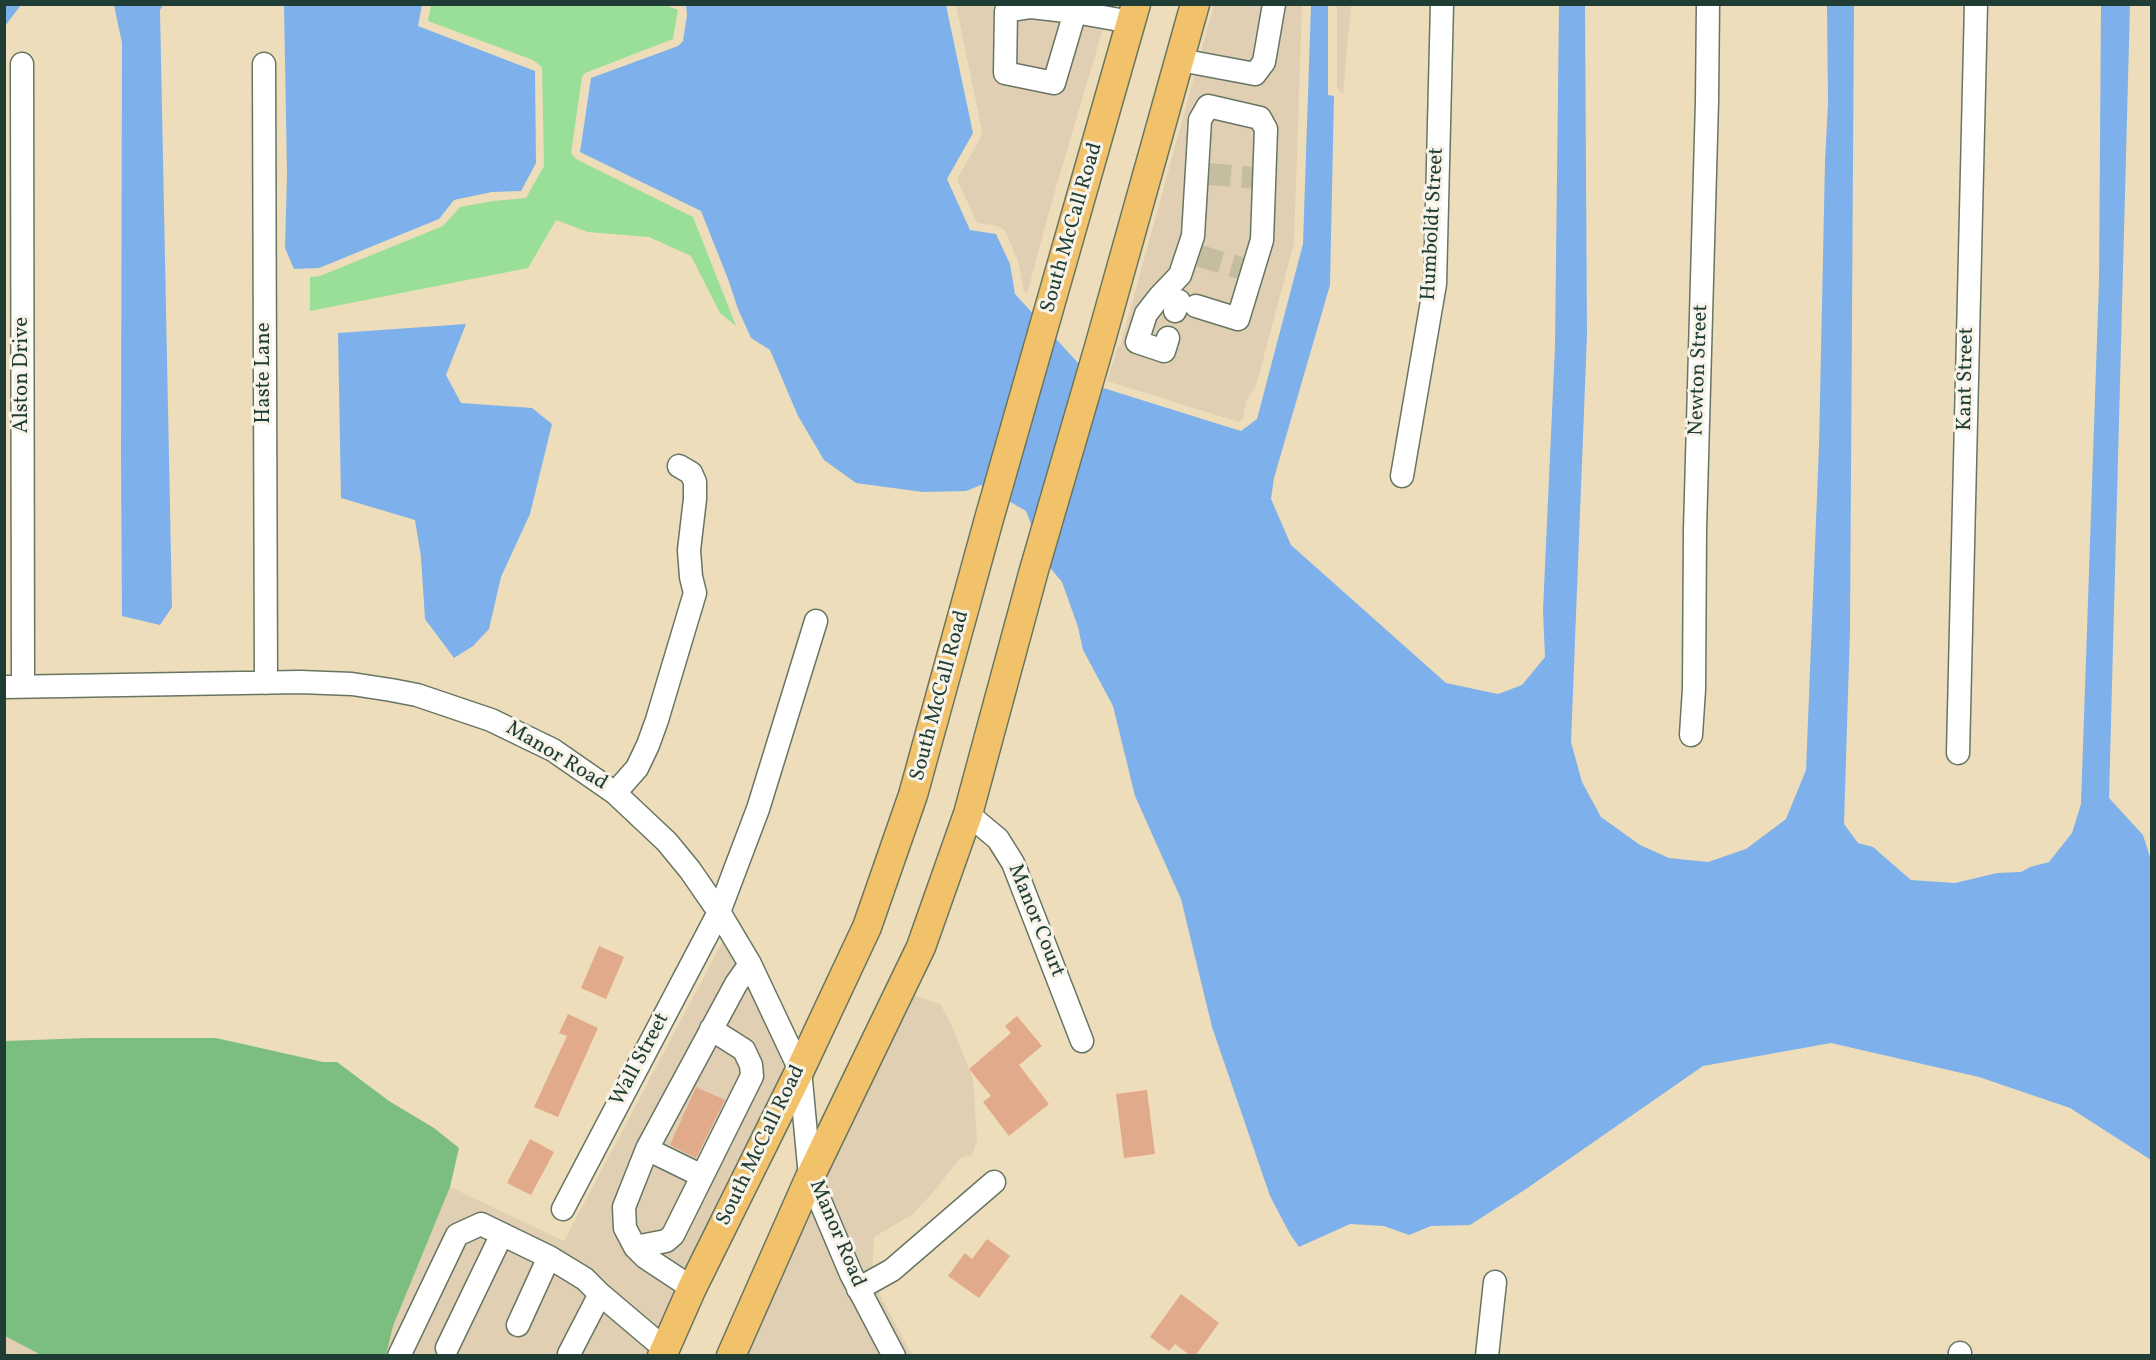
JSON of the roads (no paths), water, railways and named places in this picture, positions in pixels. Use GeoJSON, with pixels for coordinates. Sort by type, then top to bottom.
{"type":"FeatureCollection","features":[{"type":"Feature","properties":{"kind":"main road"},"geometry":{"type":"LineString","coordinates":[[731,1356],[810,1177],[921,947],[968,814],[1034,570],[1195,4]]}},
{"type":"Feature","properties":{"kind":"main road","name":"South McCall Road"},"geometry":{"type":"LineString","coordinates":[[663,1352],[867,927],[913,795],[1133,13]]}},
{"type":"Feature","properties":{"kind":"street"},"geometry":{"type":"LineString","coordinates":[[1180,60],[1255,74],[1264,62],[1274,4]]}},
{"type":"Feature","properties":{"kind":"street","name":"Humboldt Street"},"geometry":{"type":"LineString","coordinates":[[1402,476],[1435,284],[1442,4]]}},
{"type":"Feature","properties":{"kind":"street","name":"Newton Street"},"geometry":{"type":"LineString","coordinates":[[1691,735],[1694,689],[1695,530],[1708,4]]}},
{"type":"Feature","properties":{"kind":"street","name":"Kant Street"},"geometry":{"type":"LineString","coordinates":[[1958,753],[1976,4]]}},
{"type":"Feature","properties":{"kind":"street"},"geometry":{"type":"LineString","coordinates":[[1076,8],[1054,83],[1005,73],[1006,8],[1031,6],[1076,8],[1133,13]]}},
{"type":"Feature","properties":{"kind":"street","name":"Alston Drive"},"geometry":{"type":"LineString","coordinates":[[14,686],[22,64]]}},
{"type":"Feature","properties":{"kind":"street","name":"Haste Lane"},"geometry":{"type":"LineString","coordinates":[[264,64],[266,683]]}},
{"type":"Feature","properties":{"kind":"street"},"geometry":{"type":"LineString","coordinates":[[1168,338],[1164,351],[1137,342],[1146,314],[1179,304],[1238,319],[1248,271],[1262,240],[1260,178],[1266,129],[1260,118],[1208,105],[1200,120],[1203,174],[1193,236],[1194,255],[1180,275],[1179,304]]}},
{"type":"Feature","properties":{"kind":"street"},"geometry":{"type":"LineString","coordinates":[[1165,109],[1200,120]]}},
{"type":"Feature","properties":{"kind":"street"},"geometry":{"type":"LineString","coordinates":[[615,793],[637,768],[651,736],[695,593],[689,550],[695,482],[691,473],[679,466]]}},
{"type":"Feature","properties":{"kind":"street","name":"Wall Street"},"geometry":{"type":"LineString","coordinates":[[563,1209],[719,912],[758,809],[816,621]]}},
{"type":"Feature","properties":{"kind":"street","name":"Manor Road"},"geometry":{"type":"LineString","coordinates":[[14,686],[300,682],[352,684],[417,695],[467,710],[539,742],[615,793],[667,842],[690,870],[719,912],[750,964],[800,1070],[810,1177],[858,1289],[894,1356]]}},
{"type":"Feature","properties":{"kind":"street","name":"Manor Court"},"geometry":{"type":"LineString","coordinates":[[968,814],[998,839],[1013,863],[1082,1041]]}},
{"type":"Feature","properties":{"kind":"street"},"geometry":{"type":"LineString","coordinates":[[692,1288],[645,1257],[635,1247],[625,1228],[624,1207],[647,1149],[736,984],[750,964]]}},
{"type":"Feature","properties":{"kind":"street"},"geometry":{"type":"LineString","coordinates":[[635,1247],[666,1241],[673,1234],[752,1076],[751,1065],[744,1050],[711,1029]]}},
{"type":"Feature","properties":{"kind":"street"},"geometry":{"type":"LineString","coordinates":[[647,1149],[702,1176]]}},
{"type":"Feature","properties":{"kind":"street"},"geometry":{"type":"LineString","coordinates":[[858,1289],[892,1270],[994,1182]]}},
{"type":"Feature","properties":{"kind":"street"},"geometry":{"type":"LineString","coordinates":[[399,1356],[457,1234],[481,1224],[549,1257],[585,1279],[663,1352]]}},
{"type":"Feature","properties":{"kind":"street"},"geometry":{"type":"LineString","coordinates":[[447,1348],[502,1234]]}},
{"type":"Feature","properties":{"kind":"street"},"geometry":{"type":"LineString","coordinates":[[519,1325],[549,1257]]}},
{"type":"Feature","properties":{"kind":"street"},"geometry":{"type":"LineString","coordinates":[[1487,1356],[1495,1282]]}},
{"type":"Feature","properties":{"kind":"street"},"geometry":{"type":"LineString","coordinates":[[569,1354],[600,1294]]}},
{"type":"Feature","properties":{"kind":"water"},"geometry":{"type":"Polygon","coordinates":[[[4,5],[21,5],[5,26],[4,5]]]}},
{"type":"Feature","properties":{"kind":"water"},"geometry":{"type":"Polygon","coordinates":[[[114,5],[163,5],[160,10],[172,607],[160,625],[122,616],[122,43],[114,5]]]}},
{"type":"Feature","properties":{"kind":"water"},"geometry":{"type":"Polygon","coordinates":[[[284,5],[422,5],[418,26],[535,71],[536,163],[521,191],[492,192],[454,200],[439,219],[319,268],[294,269],[285,248],[287,175],[284,5]]]}},
{"type":"Feature","properties":{"kind":"water"},"geometry":{"type":"Polygon","coordinates":[[[686,5],[946,5],[973,133],[947,179],[970,230],[996,234],[1010,264],[1015,294],[1100,387],[1241,431],[1257,419],[1303,244],[1311,5],[1328,5],[1328,95],[1334,96],[1330,285],[1274,478],[1271,499],[1291,545],[1446,683],[1498,694],[1522,685],[1545,657],[1543,610],[1555,346],[1559,5],[1618,5],[1585,6],[1587,335],[1571,742],[1582,782],[1601,817],[1640,845],[1669,858],[1708,862],[1746,849],[1786,819],[1806,770],[1819,446],[1828,103],[1827,5],[1854,5],[1850,630],[1844,824],[1858,843],[1873,847],[1911,880],[1955,883],[1997,873],[2021,872],[2049,862],[2072,833],[2081,804],[2099,281],[2101,5],[2130,5],[2109,798],[2143,835],[2151,860],[2151,1160],[2070,1108],[1979,1077],[1831,1043],[1703,1066],[1526,1189],[1470,1225],[1431,1226],[1409,1235],[1384,1226],[1350,1224],[1299,1247],[1270,1196],[1212,1027],[1181,899],[1135,796],[1113,706],[1083,650],[1078,627],[1062,582],[1046,563],[1026,511],[981,485],[966,491],[923,492],[856,483],[824,460],[798,416],[770,350],[751,338],[701,211],[580,152],[591,78],[678,46],[683,41],[687,15],[686,5]]]}},
{"type":"Feature","properties":{"kind":"water"},"geometry":{"type":"Polygon","coordinates":[[[466,324],[446,375],[461,403],[532,408],[552,424],[530,514],[501,577],[489,629],[473,646],[454,658],[425,619],[421,557],[415,520],[341,498],[338,333],[466,324]]]}},
{"type":"Feature","properties":{"kind":"tunnel"},"geometry":{"type":"LineString","coordinates":[[1209,174],[1255,178]]}},
{"type":"Feature","properties":{"kind":"tunnel"},"geometry":{"type":"LineString","coordinates":[[1200,256],[1244,269]]}}]}
